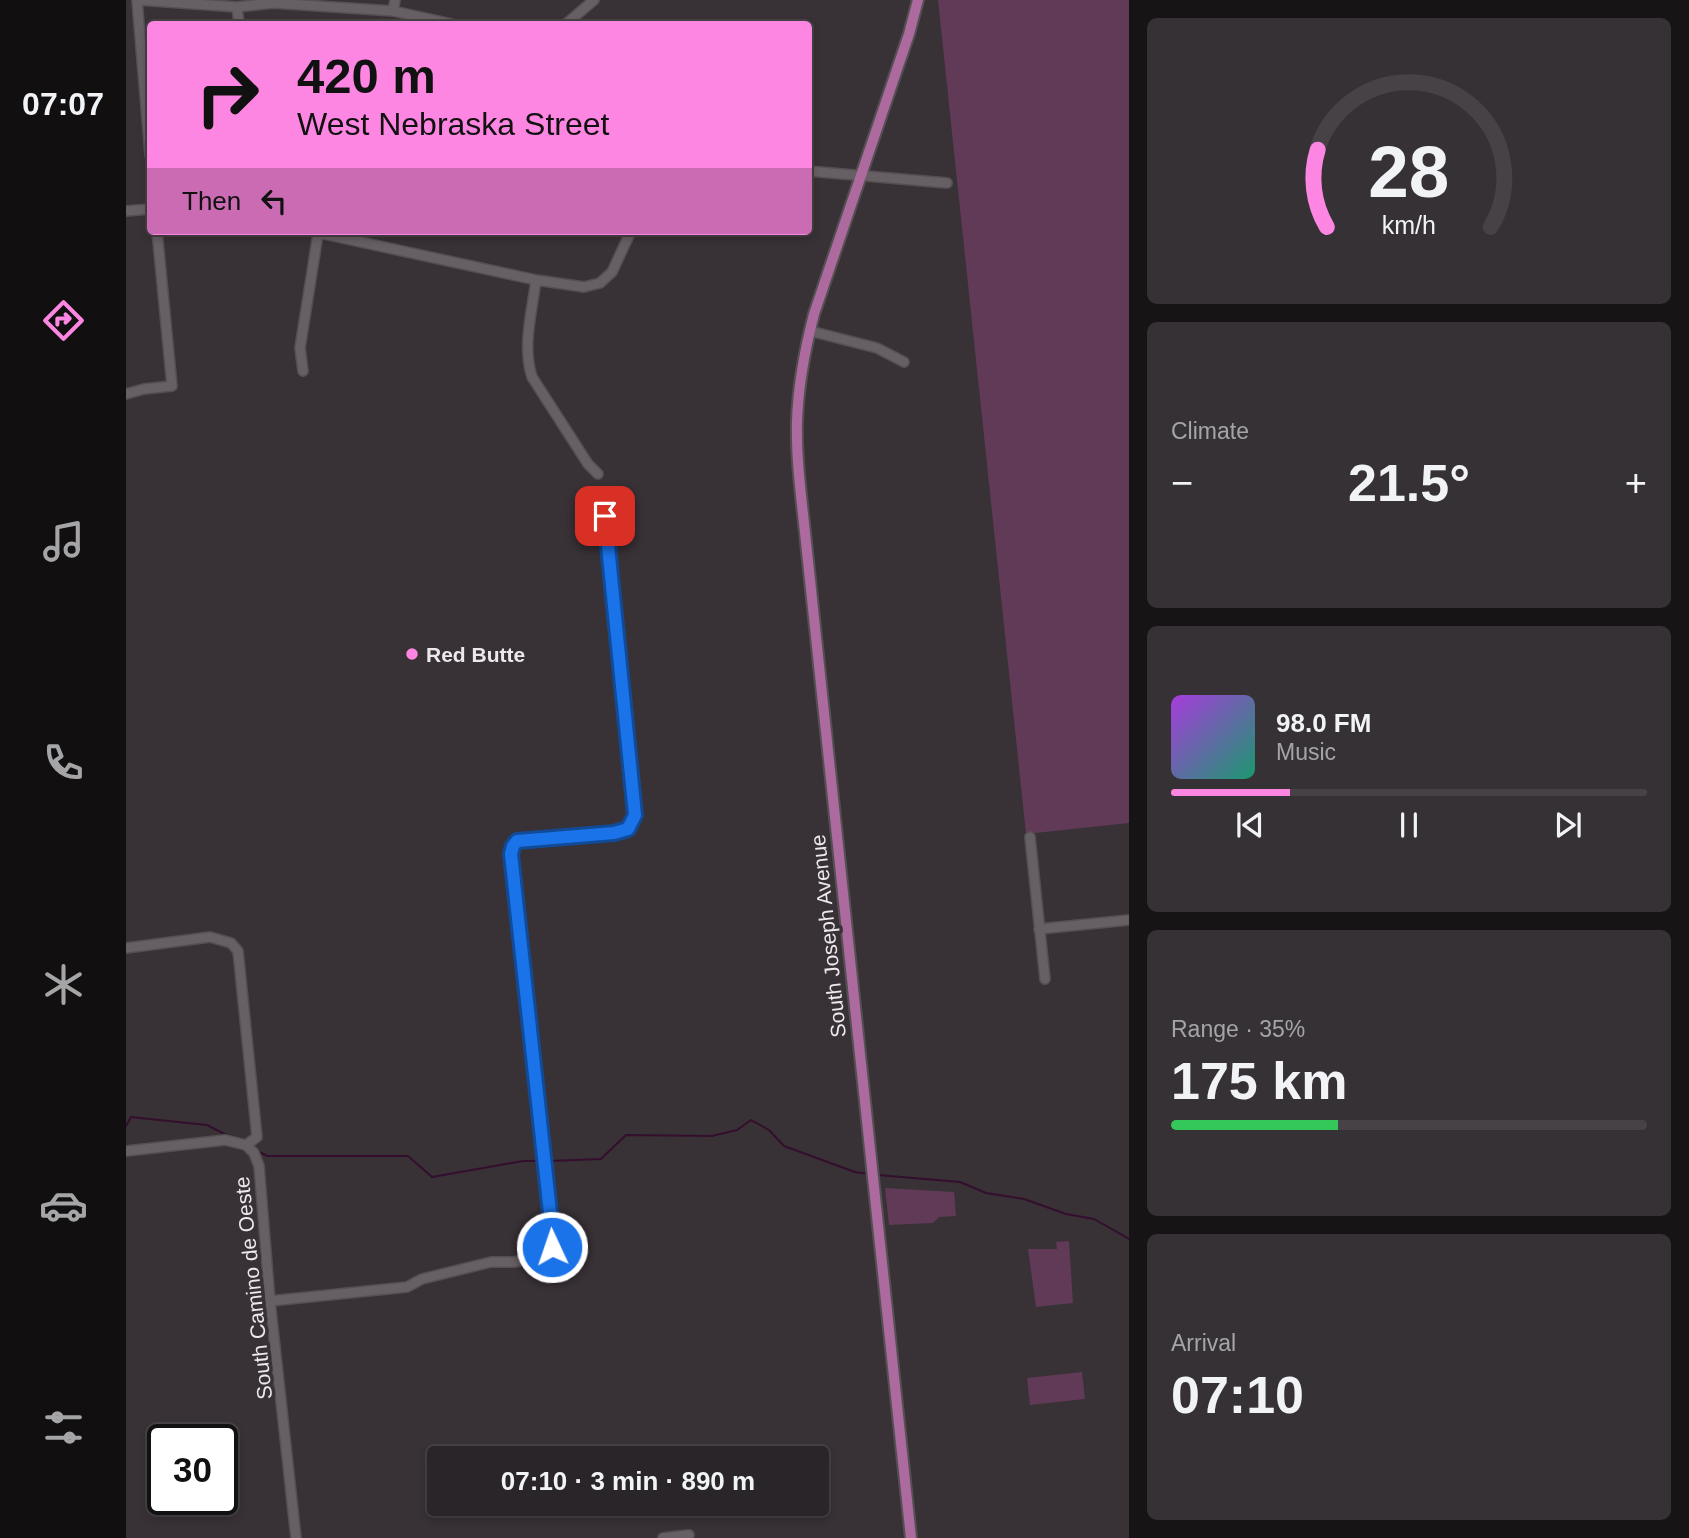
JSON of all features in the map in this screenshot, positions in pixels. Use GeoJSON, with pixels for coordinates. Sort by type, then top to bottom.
{"type":"FeatureCollection","features":[{"type":"Feature","properties":{"kind":"main road","name":"South Joseph Avenue"},"geometry":{"type":"LineString","coordinates":[[911,1538],[798,463],[797,420],[800,381],[810,331],[918,0]]}},
{"type":"Feature","properties":{"kind":"street"},"geometry":{"type":"LineString","coordinates":[[147,116],[138,0],[237,7],[272,3],[393,11],[439,21]]}},
{"type":"Feature","properties":{"kind":"street"},"geometry":{"type":"LineString","coordinates":[[393,11],[395,0]]}},
{"type":"Feature","properties":{"kind":"street"},"geometry":{"type":"LineString","coordinates":[[570,21],[594,0]]}},
{"type":"Feature","properties":{"kind":"street"},"geometry":{"type":"LineString","coordinates":[[237,7],[239,21]]}},
{"type":"Feature","properties":{"kind":"street"},"geometry":{"type":"LineString","coordinates":[[812,170],[947,183]]}},
{"type":"Feature","properties":{"kind":"street"},"geometry":{"type":"LineString","coordinates":[[126,211],[147,209]]}},
{"type":"Feature","properties":{"kind":"street"},"geometry":{"type":"LineString","coordinates":[[126,394],[172,386],[157,235]]}},
{"type":"Feature","properties":{"kind":"street"},"geometry":{"type":"LineString","coordinates":[[303,371],[300,348],[314,235]]}},
{"type":"Feature","properties":{"kind":"street"},"geometry":{"type":"LineString","coordinates":[[328,235],[536,280],[584,287],[600,284],[612,272],[629,235]]}},
{"type":"Feature","properties":{"kind":"street"},"geometry":{"type":"LineString","coordinates":[[536,280],[527,342],[528,364],[532,377],[588,464],[598,474]]}},
{"type":"Feature","properties":{"kind":"street"},"geometry":{"type":"LineString","coordinates":[[810,331],[877,348],[904,362]]}},
{"type":"Feature","properties":{"kind":"street"},"geometry":{"type":"LineString","coordinates":[[270,1301],[407,1287],[422,1279],[491,1262],[514,1262],[546,1256],[552,1247],[511,854],[517,841],[614,833],[628,829],[635,815],[605,516]]}},
{"type":"Feature","properties":{"kind":"street"},"geometry":{"type":"LineString","coordinates":[[1030,836],[1045,979]]}},
{"type":"Feature","properties":{"kind":"street"},"geometry":{"type":"LineString","coordinates":[[1040,929],[1129,920]]}},
{"type":"Feature","properties":{"kind":"street","name":"South Camino de Oeste"},"geometry":{"type":"LineString","coordinates":[[126,948],[210,937],[231,943],[238,951],[257,1137],[246,1145],[254,1153],[259,1167],[270,1301],[296,1538]]}},
{"type":"Feature","properties":{"kind":"street"},"geometry":{"type":"LineString","coordinates":[[126,1152],[225,1140],[246,1145]]}},
{"type":"Feature","properties":{"kind":"street"},"geometry":{"type":"LineString","coordinates":[[663,1538],[689,1535]]}},
{"type":"Feature","properties":{"kind":"shaded area"},"geometry":{"type":"Polygon","coordinates":[[[938,0],[1129,0],[1129,823],[1026,834],[938,0]]]}},
{"type":"Feature","properties":{"kind":"shaded area"},"geometry":{"type":"Polygon","coordinates":[[[885,1188],[954,1192],[956,1216],[939,1217],[933,1223],[889,1225],[885,1188]]]}},
{"type":"Feature","properties":{"kind":"shaded area"},"geometry":{"type":"Polygon","coordinates":[[[1069,1241],[1073,1303],[1036,1307],[1028,1249],[1057,1249],[1056,1242],[1069,1241]]]}},
{"type":"Feature","properties":{"kind":"shaded area"},"geometry":{"type":"Polygon","coordinates":[[[1082,1372],[1085,1399],[1030,1405],[1027,1378],[1082,1372]]]}},
{"type":"Feature","properties":{"kind":"waterway"},"geometry":{"type":"LineString","coordinates":[[126,1126],[131,1117],[207,1125],[232,1138]]}},
{"type":"Feature","properties":{"kind":"waterway"},"geometry":{"type":"LineString","coordinates":[[550,1161],[601,1159],[626,1135],[712,1136],[737,1130],[751,1120],[769,1130],[784,1146],[855,1172],[869,1174]]}},
{"type":"Feature","properties":{"kind":"waterway"},"geometry":{"type":"LineString","coordinates":[[256,1150],[267,1156],[408,1156],[432,1177],[523,1161],[541,1161]]}},
{"type":"Feature","properties":{"kind":"waterway"},"geometry":{"type":"LineString","coordinates":[[878,1175],[960,1182],[986,1193],[1024,1199],[1066,1214],[1094,1219],[1129,1239]]}},
{"type":"Feature","properties":{"kind":"place","name":"Red Butte"},"geometry":{"type":"Point","coordinates":[412,654]}},
{"type":"Feature","properties":{"kind":"route"},"geometry":{"type":"LineString","coordinates":[[552,1247],[511,854],[517,841],[614,833],[628,829],[635,815],[605,516]]}}]}
